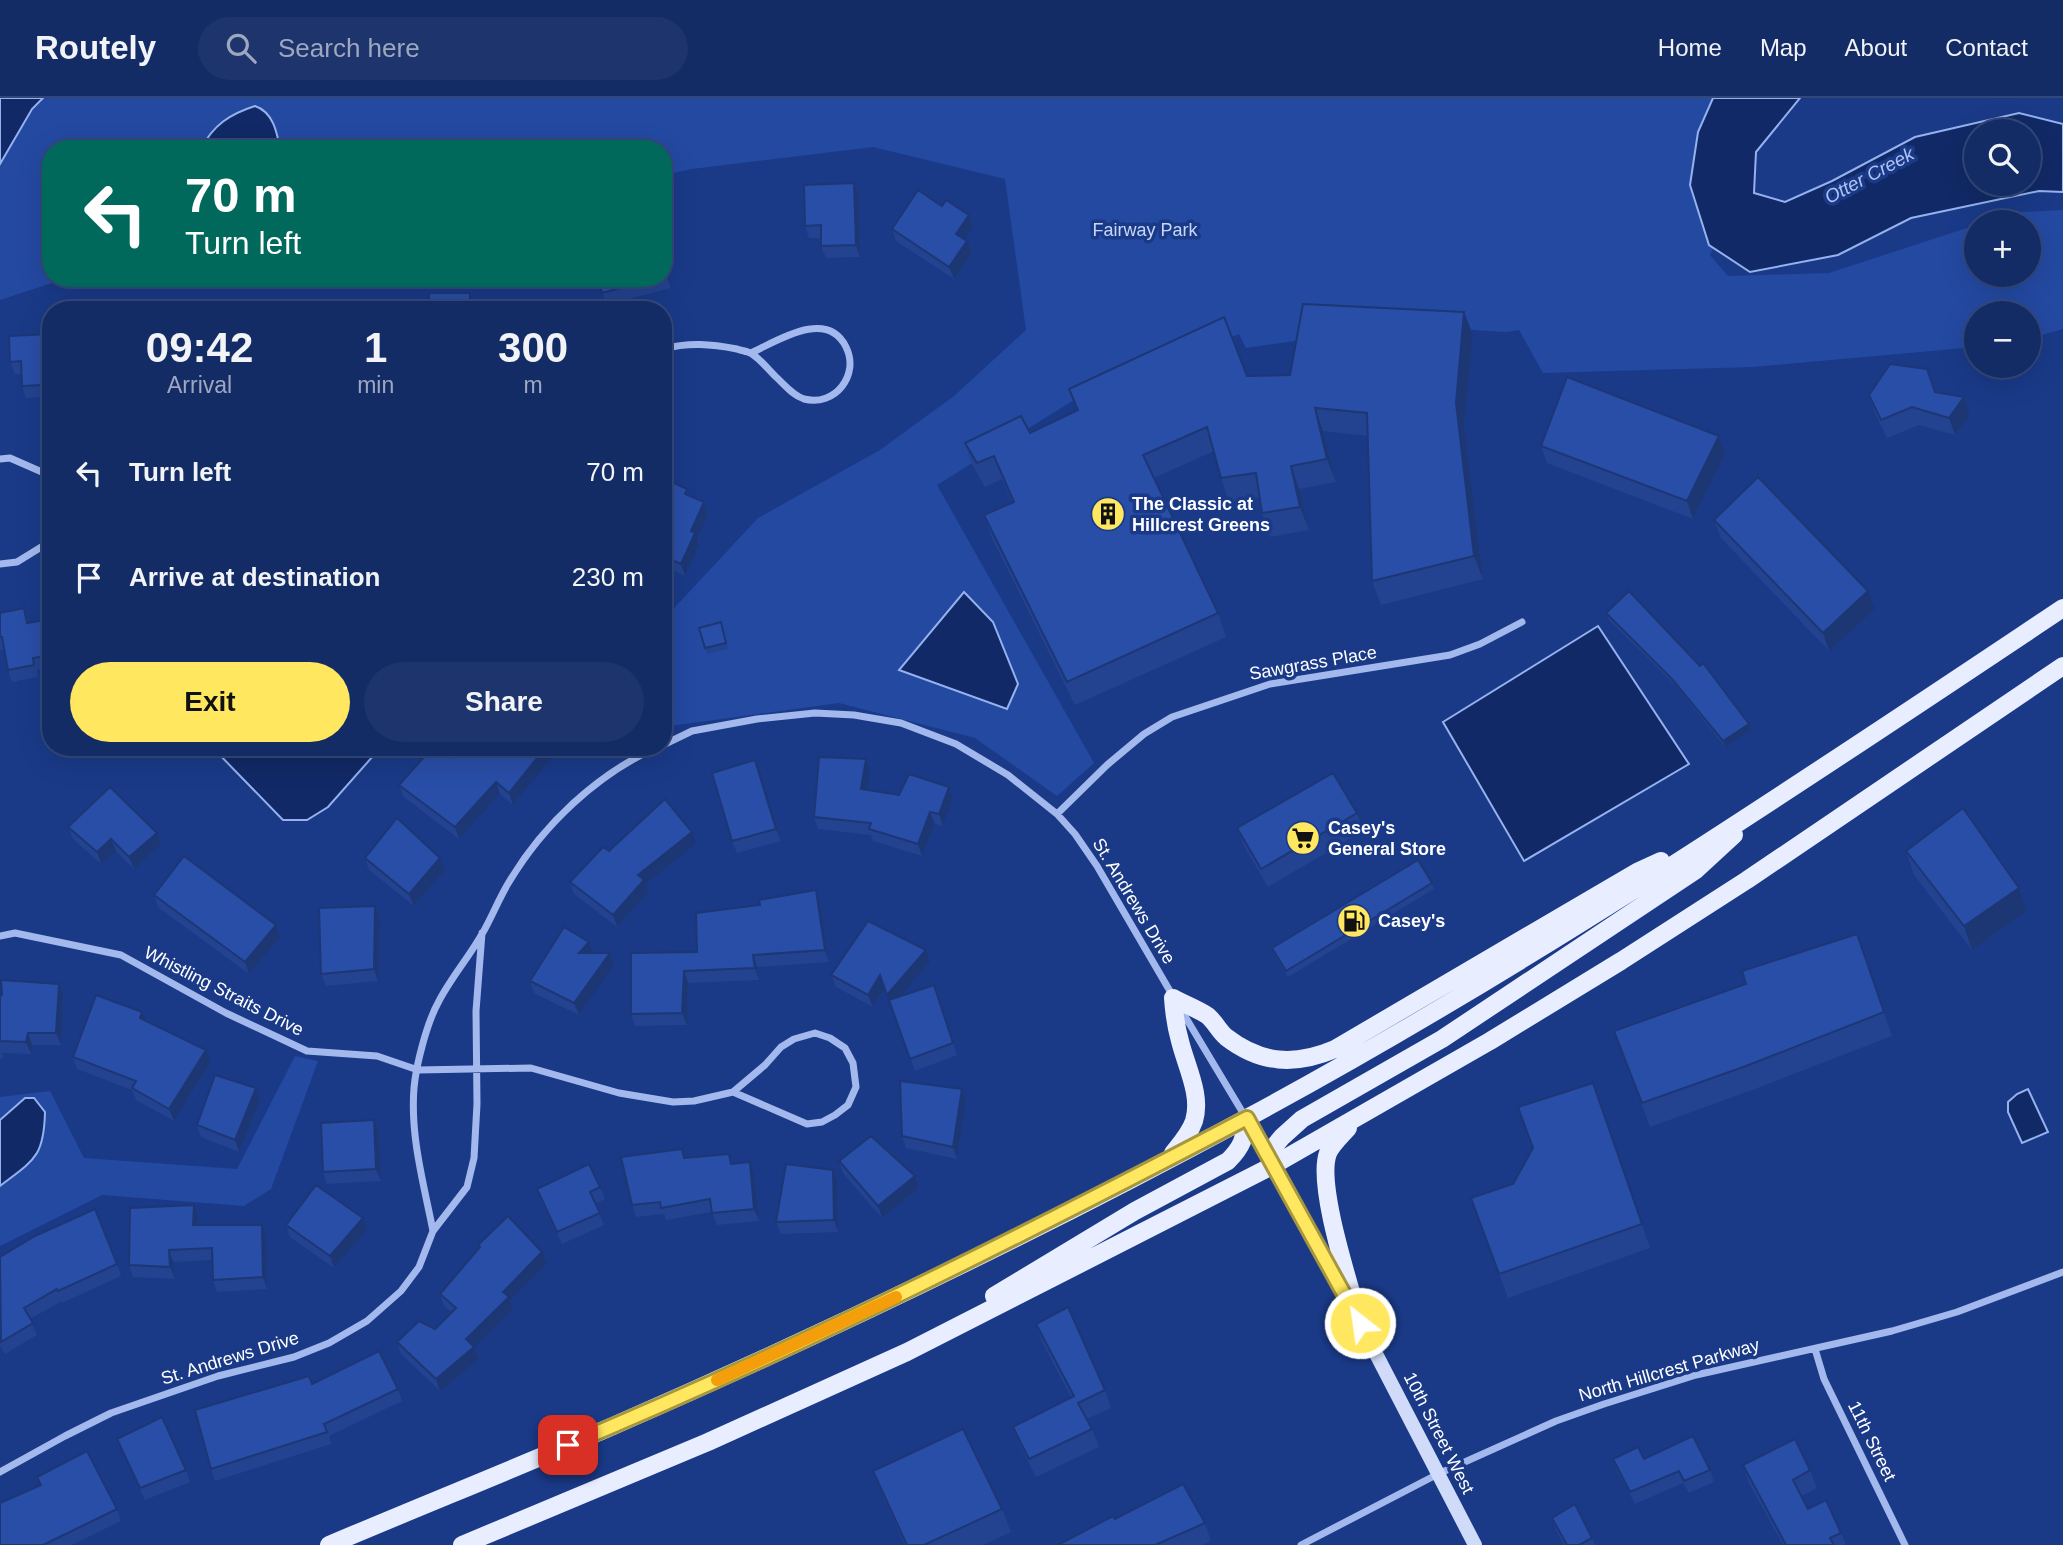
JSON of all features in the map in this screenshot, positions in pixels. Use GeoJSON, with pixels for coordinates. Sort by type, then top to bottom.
{"type":"FeatureCollection","features":[{"type":"Feature","properties":{"kind":"main road"},"geometry":{"type":"LineString","coordinates":[[329,1545],[609,1428],[860,1314],[1007,1243],[1247,1118],[1454,1001],[1770,802],[2063,608]]}},
{"type":"Feature","properties":{"kind":"main road"},"geometry":{"type":"LineString","coordinates":[[462,1545],[708,1442],[907,1352],[1272,1166],[1502,1034],[1690,917],[2063,666]]}},
{"type":"Feature","properties":{"kind":"main road"},"geometry":{"type":"LineString","coordinates":[[1272,1166],[1272,1149],[1302,1119],[1443,1039],[1696,870],[1770,802]]}},
{"type":"Feature","properties":{"kind":"main road"},"geometry":{"type":"LineString","coordinates":[[1166,1161],[1187,1135],[1195,1120],[1196,1106],[1191,1076],[1174,1020],[1174,998],[1208,1016],[1224,1036],[1258,1055],[1296,1061],[1316,1057],[1335,1049],[1637,872],[1716,836]]}},
{"type":"Feature","properties":{"kind":"main road"},"geometry":{"type":"LineString","coordinates":[[1359,1116],[1331,1147],[1324,1172],[1331,1212],[1360,1323]]}},
{"type":"Feature","properties":{"kind":"main road"},"geometry":{"type":"LineString","coordinates":[[907,1352],[1048,1262],[1228,1161],[1240,1149],[1247,1118]]}},
{"type":"Feature","properties":{"kind":"street"},"geometry":{"type":"LineString","coordinates":[[672,347],[711,344],[751,353],[796,396],[806,400],[823,399],[836,393],[848,380],[851,363],[846,345],[822,328],[796,332],[751,353]]}},
{"type":"Feature","properties":{"kind":"street"},"geometry":{"type":"LineString","coordinates":[[0,459],[10,458],[42,472]]}},
{"type":"Feature","properties":{"kind":"street"},"geometry":{"type":"LineString","coordinates":[[0,564],[17,562],[42,547]]}},
{"type":"Feature","properties":{"kind":"street","name":"Sawgrass Place"},"geometry":{"type":"LineString","coordinates":[[1056,814],[1144,734],[1172,717],[1270,684],[1450,655],[1480,644],[1522,622]]}},
{"type":"Feature","properties":{"kind":"street","name":"St. Andrews Drive"},"geometry":{"type":"LineString","coordinates":[[672,740],[692,732],[757,719],[803,714],[854,715],[901,723],[956,744],[1008,775],[1056,814],[1075,834],[1097,866],[1247,1118]]}},
{"type":"Feature","properties":{"kind":"street","name":"St. Andrews Drive"},"geometry":{"type":"LineString","coordinates":[[433,1231],[416,1143],[414,1088],[427,1031],[438,1003],[482,933],[508,883],[536,842],[552,823],[637,756]]}},
{"type":"Feature","properties":{"kind":"street","name":"Whistling Straits Drive"},"geometry":{"type":"LineString","coordinates":[[0,936],[15,933],[121,955],[226,1013],[307,1051],[377,1056],[418,1070],[531,1069],[619,1093],[673,1102],[694,1101],[733,1092]]}},
{"type":"Feature","properties":{"kind":"street","name":"St. Andrews Drive"},"geometry":{"type":"LineString","coordinates":[[0,1472],[111,1413],[218,1376],[294,1357],[329,1343],[367,1321],[401,1291],[419,1267],[433,1231],[467,1187],[474,1158],[476,1011],[482,933]]}},
{"type":"Feature","properties":{"kind":"street"},"geometry":{"type":"LineString","coordinates":[[815,1033],[830,1038],[845,1048],[853,1063],[856,1087],[848,1105],[822,1122],[807,1124],[733,1092],[765,1065],[781,1047],[794,1039],[815,1033]]}},
{"type":"Feature","properties":{"kind":"street","name":"10th Street West"},"geometry":{"type":"LineString","coordinates":[[1247,1118],[1360,1323],[1475,1545]]}},
{"type":"Feature","properties":{"kind":"street","name":"North Hillcrest Parkway"},"geometry":{"type":"LineString","coordinates":[[1301,1545],[1438,1474],[1556,1421],[1696,1375],[1892,1331],[1957,1312],[2063,1272]]}},
{"type":"Feature","properties":{"kind":"street","name":"11th Street"},"geometry":{"type":"LineString","coordinates":[[1815,1349],[1824,1379],[1905,1545]]}},
{"type":"Feature","properties":{"kind":"green space","name":"Fairway Park"},"geometry":{"type":"Polygon","coordinates":[[[0,98],[1757,98],[1731,207],[1710,255],[1728,276],[1829,273],[1964,229],[1964,287],[2041,287],[2041,211],[2063,210],[2063,329],[2041,335],[2041,301],[1964,301],[1964,348],[1753,367],[1543,373],[1519,330],[1506,332],[1337,322],[1301,340],[1246,348],[1239,334],[1074,400],[937,485],[1094,763],[1057,796],[975,738],[839,703],[672,726],[672,610],[758,518],[880,450],[954,396],[1026,330],[1005,179],[873,147],[672,173],[672,140],[42,140],[42,286],[0,300],[0,98]]]}},
{"type":"Feature","properties":{"kind":"green space"},"geometry":{"type":"Polygon","coordinates":[[[295,1056],[318,1061],[271,1189],[244,1206],[102,1195],[0,1246],[0,1097],[50,1091],[84,1158],[237,1169],[295,1056]]]}},
{"type":"Feature","properties":{"kind":"water"},"geometry":{"type":"Polygon","coordinates":[[[0,98],[43,98],[32,109],[0,164],[0,98]]]}},
{"type":"Feature","properties":{"kind":"water","name":"Otter Creek"},"geometry":{"type":"Polygon","coordinates":[[[1713,98],[1800,98],[1756,152],[1754,193],[1785,202],[1832,181],[1915,137],[1964,126],[1964,196],[2015,196],[1911,218],[1838,255],[1750,272],[1709,245],[1690,185],[1698,132],[1713,98]]]}},
{"type":"Feature","properties":{"kind":"water"},"geometry":{"type":"Polygon","coordinates":[[[255,106],[261,109],[270,118],[278,140],[207,140],[223,122],[255,106]]]}},
{"type":"Feature","properties":{"kind":"water"},"geometry":{"type":"Polygon","coordinates":[[[2019,113],[2063,124],[2063,192],[2041,191],[2041,119],[1993,119],[2019,113]]]}},
{"type":"Feature","properties":{"kind":"water"},"geometry":{"type":"Polygon","coordinates":[[[964,592],[993,622],[1018,684],[1007,709],[899,670],[964,592]]]}},
{"type":"Feature","properties":{"kind":"water"},"geometry":{"type":"Polygon","coordinates":[[[1598,626],[1689,764],[1524,861],[1443,722],[1598,626]]]}},
{"type":"Feature","properties":{"kind":"water"},"geometry":{"type":"Polygon","coordinates":[[[221,756],[373,756],[328,807],[307,820],[283,820],[221,756]]]}},
{"type":"Feature","properties":{"kind":"water"},"geometry":{"type":"Polygon","coordinates":[[[2028,1089],[2048,1132],[2022,1143],[2008,1112],[2008,1102],[2028,1089]]]}},
{"type":"Feature","properties":{"kind":"water"},"geometry":{"type":"Polygon","coordinates":[[[25,1098],[34,1098],[45,1112],[42,1139],[29,1163],[0,1186],[0,1120],[25,1098]]]}},
{"type":"Feature","properties":{"kind":"building"},"geometry":{"type":"Polygon","coordinates":[[[854,183],[856,245],[821,246],[821,225],[805,226],[804,185],[854,183]]]}},
{"type":"Feature","properties":{"kind":"building"},"geometry":{"type":"Polygon","coordinates":[[[918,190],[942,206],[946,200],[969,215],[956,234],[967,241],[949,267],[892,229],[918,190]]]}},
{"type":"Feature","properties":{"kind":"building"},"geometry":{"type":"Polygon","coordinates":[[[600,287],[624,287],[602,293],[600,287]]]}},
{"type":"Feature","properties":{"kind":"building"},"geometry":{"type":"Polygon","coordinates":[[[429,293],[470,293],[470,301],[429,301],[429,293]]]}},
{"type":"Feature","properties":{"kind":"building","name":"The Classic at Hillcrest Greens"},"geometry":{"type":"Polygon","coordinates":[[[1303,304],[1464,312],[1456,403],[1474,556],[1372,581],[1367,413],[1315,408],[1327,459],[1291,466],[1300,507],[1262,513],[1256,473],[1221,478],[1207,427],[1143,455],[1218,613],[1067,682],[984,515],[1014,502],[994,456],[977,463],[965,443],[1021,416],[1030,433],[1078,410],[1069,389],[1224,317],[1247,376],[1290,375],[1303,304]]]}},
{"type":"Feature","properties":{"kind":"building"},"geometry":{"type":"Polygon","coordinates":[[[42,334],[42,385],[22,386],[21,361],[10,362],[9,336],[42,334]]]}},
{"type":"Feature","properties":{"kind":"building"},"geometry":{"type":"Polygon","coordinates":[[[1890,364],[1927,369],[1935,392],[1964,397],[1949,418],[1912,407],[1881,420],[1869,395],[1890,364]]]}},
{"type":"Feature","properties":{"kind":"building"},"geometry":{"type":"Polygon","coordinates":[[[1567,377],[1719,436],[1687,501],[1541,446],[1567,377]]]}},
{"type":"Feature","properties":{"kind":"building"},"geometry":{"type":"Polygon","coordinates":[[[1758,477],[1868,591],[1823,633],[1714,520],[1758,477]]]}},
{"type":"Feature","properties":{"kind":"building"},"geometry":{"type":"Polygon","coordinates":[[[672,482],[687,489],[685,494],[704,502],[691,531],[695,533],[681,564],[672,560],[672,482]]]}},
{"type":"Feature","properties":{"kind":"building"},"geometry":{"type":"Polygon","coordinates":[[[1629,591],[1700,666],[1703,663],[1749,724],[1723,741],[1672,679],[1606,613],[1629,591]]]}},
{"type":"Feature","properties":{"kind":"building"},"geometry":{"type":"Polygon","coordinates":[[[24,608],[27,623],[42,620],[42,656],[33,658],[34,665],[8,670],[0,637],[0,613],[24,608]]]}},
{"type":"Feature","properties":{"kind":"building"},"geometry":{"type":"Polygon","coordinates":[[[721,622],[726,643],[705,648],[699,628],[721,622]]]}},
{"type":"Feature","properties":{"kind":"building"},"geometry":{"type":"Polygon","coordinates":[[[425,756],[539,756],[509,793],[496,782],[455,827],[399,785],[425,756]]]}},
{"type":"Feature","properties":{"kind":"building"},"geometry":{"type":"Polygon","coordinates":[[[819,757],[866,759],[861,789],[899,795],[909,774],[949,787],[939,814],[930,812],[918,844],[869,829],[871,823],[814,817],[819,757]]]}},
{"type":"Feature","properties":{"kind":"building"},"geometry":{"type":"Polygon","coordinates":[[[755,760],[776,829],[732,841],[712,773],[755,760]]]}},
{"type":"Feature","properties":{"kind":"building"},"geometry":{"type":"Polygon","coordinates":[[[1333,773],[1357,813],[1261,869],[1237,828],[1333,773]]]}},
{"type":"Feature","properties":{"kind":"building"},"geometry":{"type":"Polygon","coordinates":[[[110,787],[157,833],[129,857],[111,839],[97,852],[68,827],[110,787]]]}},
{"type":"Feature","properties":{"kind":"building"},"geometry":{"type":"Polygon","coordinates":[[[665,799],[692,832],[638,875],[644,880],[613,915],[570,882],[603,847],[609,851],[665,799]]]}},
{"type":"Feature","properties":{"kind":"building"},"geometry":{"type":"Polygon","coordinates":[[[1963,808],[2019,888],[1964,926],[1906,851],[1963,808]]]}},
{"type":"Feature","properties":{"kind":"building"},"geometry":{"type":"Polygon","coordinates":[[[397,818],[440,858],[409,894],[365,858],[397,818]]]}},
{"type":"Feature","properties":{"kind":"building"},"geometry":{"type":"Polygon","coordinates":[[[184,856],[276,925],[245,962],[154,895],[184,856]]]}},
{"type":"Feature","properties":{"kind":"building","name":"Casey's"},"geometry":{"type":"Polygon","coordinates":[[[1418,860],[1432,883],[1286,971],[1272,948],[1418,860]]]}},
{"type":"Feature","properties":{"kind":"building"},"geometry":{"type":"Polygon","coordinates":[[[816,890],[825,950],[753,955],[755,968],[684,971],[682,1013],[631,1014],[631,953],[697,952],[696,913],[760,905],[759,900],[816,890]]]}},
{"type":"Feature","properties":{"kind":"building"},"geometry":{"type":"Polygon","coordinates":[[[375,906],[374,969],[321,974],[319,908],[375,906]]]}},
{"type":"Feature","properties":{"kind":"building"},"geometry":{"type":"Polygon","coordinates":[[[868,921],[926,950],[887,995],[880,975],[868,995],[831,975],[868,921]]]}},
{"type":"Feature","properties":{"kind":"building"},"geometry":{"type":"Polygon","coordinates":[[[564,927],[589,942],[579,953],[610,953],[574,1003],[530,981],[564,927]]]}},
{"type":"Feature","properties":{"kind":"building"},"geometry":{"type":"Polygon","coordinates":[[[1857,934],[1884,1012],[1642,1103],[1614,1031],[1746,984],[1742,971],[1857,934]]]}},
{"type":"Feature","properties":{"kind":"building"},"geometry":{"type":"Polygon","coordinates":[[[1,980],[59,984],[56,1033],[28,1033],[26,1042],[0,1041],[1,980]]]}},
{"type":"Feature","properties":{"kind":"building"},"geometry":{"type":"Polygon","coordinates":[[[934,985],[953,1043],[910,1059],[889,1000],[934,985]]]}},
{"type":"Feature","properties":{"kind":"building"},"geometry":{"type":"Polygon","coordinates":[[[96,995],[142,1012],[140,1018],[206,1050],[169,1109],[132,1088],[136,1081],[73,1057],[96,995]]]}},
{"type":"Feature","properties":{"kind":"building"},"geometry":{"type":"Polygon","coordinates":[[[215,1075],[256,1088],[235,1140],[197,1125],[215,1075]]]}},
{"type":"Feature","properties":{"kind":"building"},"geometry":{"type":"Polygon","coordinates":[[[900,1081],[962,1089],[953,1147],[902,1136],[900,1081]]]}},
{"type":"Feature","properties":{"kind":"building"},"geometry":{"type":"Polygon","coordinates":[[[1593,1083],[1642,1224],[1499,1274],[1471,1198],[1513,1184],[1533,1148],[1518,1107],[1593,1083]]]}},
{"type":"Feature","properties":{"kind":"building"},"geometry":{"type":"Polygon","coordinates":[[[374,1120],[376,1169],[323,1172],[321,1123],[374,1120]]]}},
{"type":"Feature","properties":{"kind":"building"},"geometry":{"type":"Polygon","coordinates":[[[871,1136],[915,1176],[878,1206],[839,1161],[871,1136]]]}},
{"type":"Feature","properties":{"kind":"building"},"geometry":{"type":"Polygon","coordinates":[[[682,1149],[684,1158],[729,1154],[731,1164],[750,1162],[754,1209],[712,1213],[710,1199],[661,1208],[660,1202],[632,1205],[621,1157],[682,1149]]]}},
{"type":"Feature","properties":{"kind":"building"},"geometry":{"type":"Polygon","coordinates":[[[589,1164],[600,1187],[590,1192],[600,1213],[557,1232],[537,1189],[589,1164]]]}},
{"type":"Feature","properties":{"kind":"building"},"geometry":{"type":"Polygon","coordinates":[[[786,1164],[833,1170],[834,1220],[776,1222],[786,1164]]]}},
{"type":"Feature","properties":{"kind":"building"},"geometry":{"type":"Polygon","coordinates":[[[316,1185],[363,1218],[330,1256],[286,1225],[316,1185]]]}},
{"type":"Feature","properties":{"kind":"building"},"geometry":{"type":"Polygon","coordinates":[[[194,1205],[193,1225],[262,1225],[263,1277],[213,1280],[212,1248],[169,1250],[170,1267],[129,1265],[130,1208],[194,1205]]]}},
{"type":"Feature","properties":{"kind":"building"},"geometry":{"type":"Polygon","coordinates":[[[95,1209],[117,1264],[58,1291],[57,1289],[24,1308],[33,1323],[1,1342],[0,1257],[35,1236],[95,1209]]]}},
{"type":"Feature","properties":{"kind":"building"},"geometry":{"type":"Polygon","coordinates":[[[508,1216],[542,1252],[503,1292],[509,1297],[466,1339],[474,1347],[436,1379],[397,1342],[419,1321],[435,1329],[456,1308],[440,1294],[480,1247],[478,1245],[508,1216]]]}},
{"type":"Feature","properties":{"kind":"building"},"geometry":{"type":"Polygon","coordinates":[[[1068,1307],[1105,1390],[1078,1403],[1092,1429],[1029,1459],[1013,1427],[1074,1396],[1036,1324],[1068,1307]]]}},
{"type":"Feature","properties":{"kind":"building"},"geometry":{"type":"Polygon","coordinates":[[[379,1351],[398,1389],[324,1424],[327,1432],[211,1469],[195,1410],[309,1376],[312,1384],[379,1351]]]}},
{"type":"Feature","properties":{"kind":"building"},"geometry":{"type":"Polygon","coordinates":[[[162,1417],[186,1470],[140,1488],[117,1439],[162,1417]]]}},
{"type":"Feature","properties":{"kind":"building"},"geometry":{"type":"Polygon","coordinates":[[[963,1429],[1002,1509],[924,1545],[907,1545],[873,1471],[963,1429]]]}},
{"type":"Feature","properties":{"kind":"building"},"geometry":{"type":"Polygon","coordinates":[[[1693,1436],[1710,1470],[1684,1481],[1679,1471],[1630,1492],[1613,1459],[1638,1447],[1644,1459],[1693,1436]]]}},
{"type":"Feature","properties":{"kind":"building"},"geometry":{"type":"Polygon","coordinates":[[[1795,1439],[1810,1470],[1793,1480],[1808,1509],[1826,1500],[1841,1533],[1830,1538],[1834,1545],[1786,1545],[1743,1465],[1795,1439]]]}},
{"type":"Feature","properties":{"kind":"building"},"geometry":{"type":"Polygon","coordinates":[[[87,1451],[117,1509],[43,1545],[0,1545],[0,1503],[41,1485],[37,1477],[87,1451]]]}},
{"type":"Feature","properties":{"kind":"building"},"geometry":{"type":"Polygon","coordinates":[[[1183,1484],[1205,1523],[1155,1545],[1058,1545],[1113,1516],[1115,1519],[1183,1484]]]}},
{"type":"Feature","properties":{"kind":"building"},"geometry":{"type":"Polygon","coordinates":[[[1575,1504],[1592,1538],[1579,1545],[1567,1545],[1552,1518],[1575,1504]]]}},
{"type":"Feature","properties":{"kind":"slow traffic"},"geometry":{"type":"LineString","coordinates":[[717,1380],[896,1297]]}},
{"type":"Feature","properties":{"kind":"place","name":"The Classic at Hillcrest Greens"},"geometry":{"type":"Point","coordinates":[1108,514]}},
{"type":"Feature","properties":{"kind":"place","name":"Casey's General Store"},"geometry":{"type":"Point","coordinates":[1303,838]}},
{"type":"Feature","properties":{"kind":"place","name":"Casey's"},"geometry":{"type":"Point","coordinates":[1354,921]}},
{"type":"Feature","properties":{"kind":"route"},"geometry":{"type":"LineString","coordinates":[[568,1445],[860,1314],[1092,1200],[1247,1118],[1360,1323]]}}]}
